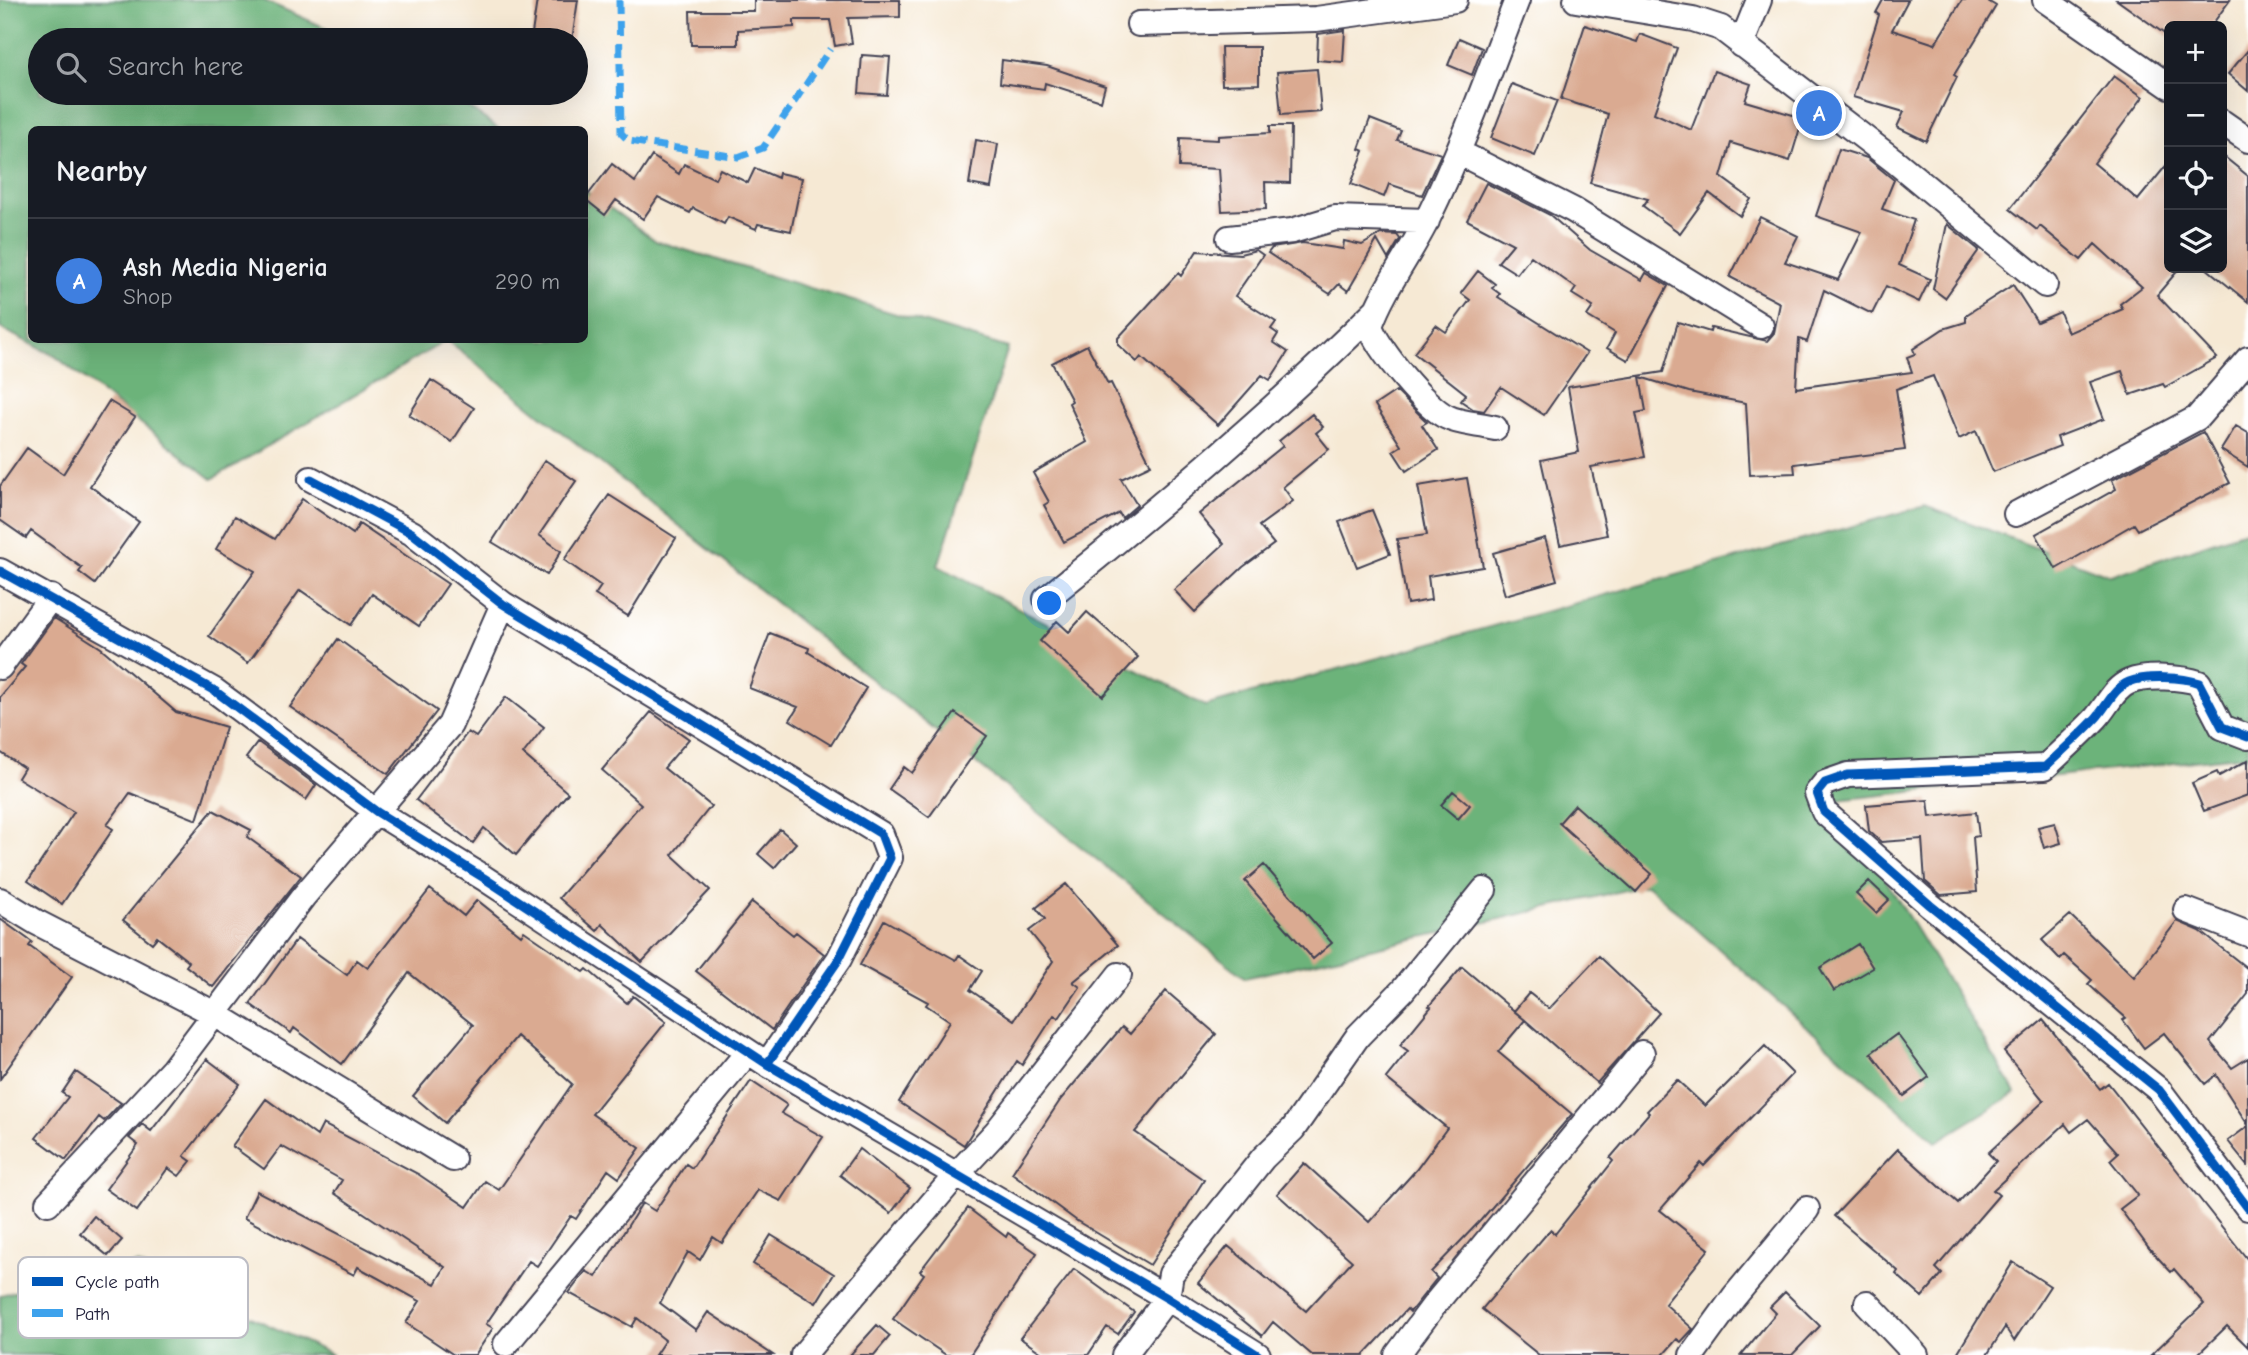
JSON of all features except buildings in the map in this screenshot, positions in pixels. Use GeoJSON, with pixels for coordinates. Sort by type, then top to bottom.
{"type":"FeatureCollection","features":[{"type":"Feature","properties":{"kind":"street"},"geometry":{"type":"LineString","coordinates":[[1139,24],[1316,19],[1455,0]]}},
{"type":"Feature","properties":{"kind":"street"},"geometry":{"type":"LineString","coordinates":[[1495,428],[1446,417],[1414,388],[1374,338],[1370,326],[1376,310],[1427,221],[1458,152],[1517,0]]}},
{"type":"Feature","properties":{"kind":"street"},"geometry":{"type":"LineString","coordinates":[[1576,0],[1692,19],[1721,28],[1896,162],[2045,285]]}},
{"type":"Feature","properties":{"kind":"street"},"geometry":{"type":"LineString","coordinates":[[1741,45],[1759,0]]}},
{"type":"Feature","properties":{"kind":"street"},"geometry":{"type":"LineString","coordinates":[[2045,0],[2166,84]]}},
{"type":"Feature","properties":{"kind":"street"},"geometry":{"type":"LineString","coordinates":[[2227,126],[2248,141]]}},
{"type":"Feature","properties":{"kind":"street"},"geometry":{"type":"LineString","coordinates":[[1458,152],[1573,210],[1761,326]]}},
{"type":"Feature","properties":{"kind":"street"},"geometry":{"type":"LineString","coordinates":[[1229,238],[1292,231],[1335,218],[1427,221]]}},
{"type":"Feature","properties":{"kind":"street"},"geometry":{"type":"LineString","coordinates":[[1046,598],[1147,518],[1292,391],[1376,310]]}},
{"type":"Feature","properties":{"kind":"street"},"geometry":{"type":"LineString","coordinates":[[2016,514],[2197,418],[2248,359]]}},
{"type":"Feature","properties":{"kind":"street"},"geometry":{"type":"LineString","coordinates":[[311,479],[412,533],[503,604],[881,834],[890,858],[839,959],[757,1058],[506,1344]]}},
{"type":"Feature","properties":{"kind":"street"},"geometry":{"type":"LineString","coordinates":[[0,570],[215,691],[377,812],[485,878],[757,1058],[1167,1298],[1258,1355]]}},
{"type":"Feature","properties":{"kind":"street"},"geometry":{"type":"LineString","coordinates":[[0,667],[51,597]]}},
{"type":"Feature","properties":{"kind":"street"},"geometry":{"type":"LineString","coordinates":[[48,1203],[173,1069],[213,1013],[363,823],[377,812],[450,725],[503,604]]}},
{"type":"Feature","properties":{"kind":"street"},"geometry":{"type":"LineString","coordinates":[[2248,737],[2222,727],[2199,683],[2183,677],[2138,680],[2128,682],[2115,693],[2099,715],[2045,767],[1848,775],[1825,783],[1817,793],[1824,812],[1930,905],[2159,1090],[2248,1208]]}},
{"type":"Feature","properties":{"kind":"street"},"geometry":{"type":"LineString","coordinates":[[1124,1355],[1167,1298],[1171,1274],[1263,1158],[1293,1129],[1358,1036],[1403,990],[1485,890]]}},
{"type":"Feature","properties":{"kind":"street"},"geometry":{"type":"LineString","coordinates":[[0,900],[36,922],[213,1013],[453,1159]]}},
{"type":"Feature","properties":{"kind":"street"},"geometry":{"type":"LineString","coordinates":[[2186,910],[2248,934]]}},
{"type":"Feature","properties":{"kind":"street"},"geometry":{"type":"LineString","coordinates":[[803,1355],[997,1131],[1119,975]]}},
{"type":"Feature","properties":{"kind":"street"},"geometry":{"type":"LineString","coordinates":[[1397,1355],[1435,1304],[1643,1053]]}},
{"type":"Feature","properties":{"kind":"street"},"geometry":{"type":"LineString","coordinates":[[1692,1355],[1734,1297],[1807,1209]]}},
{"type":"Feature","properties":{"kind":"street"},"geometry":{"type":"LineString","coordinates":[[1867,1303],[1916,1355]]}},
{"type":"Feature","properties":{"kind":"green space"},"geometry":{"type":"Polygon","coordinates":[[[0,0],[263,0],[326,28],[28,28],[28,105],[465,105],[495,126],[28,126],[28,342],[0,328],[0,0]]]}},
{"type":"Feature","properties":{"kind":"green space"},"geometry":{"type":"Polygon","coordinates":[[[588,192],[656,241],[1008,348],[938,566],[1205,706],[1925,506],[2111,576],[2248,530],[2248,755],[1837,800],[2016,1093],[1936,1142],[1647,885],[1245,978],[451,343],[588,343],[588,192]]]}},
{"type":"Feature","properties":{"kind":"green space"},"geometry":{"type":"Polygon","coordinates":[[[29,343],[442,343],[212,479],[55,356],[29,343]]]}},
{"type":"Feature","properties":{"kind":"green space"},"geometry":{"type":"Polygon","coordinates":[[[18,1291],[18,1338],[248,1338],[248,1316],[333,1355],[0,1355],[0,1295],[18,1291]]]}},
{"type":"Feature","properties":{"kind":"marked path"},"geometry":{"type":"LineString","coordinates":[[619,0],[621,133],[629,141],[738,157],[763,148],[830,49]]}},
{"type":"Feature","properties":{"kind":"cycle path"},"geometry":{"type":"LineString","coordinates":[[311,479],[412,533],[503,604],[881,834],[890,858],[839,959],[767,1064]]}},
{"type":"Feature","properties":{"kind":"cycle path"},"geometry":{"type":"LineString","coordinates":[[0,571],[215,691],[377,812],[484,878],[767,1064],[1167,1298],[1258,1355]]}},
{"type":"Feature","properties":{"kind":"cycle path"},"geometry":{"type":"LineString","coordinates":[[2248,737],[2222,727],[2199,683],[2174,678],[2145,678],[2119,688],[2096,718],[2045,767],[1848,775],[1825,783],[1817,793],[1824,812],[1930,905],[2159,1090],[2248,1208]]}},
{"type":"Feature","properties":{"kind":"place","name":"Ash Media Nigeria"},"geometry":{"type":"Point","coordinates":[1819,113]}}]}
